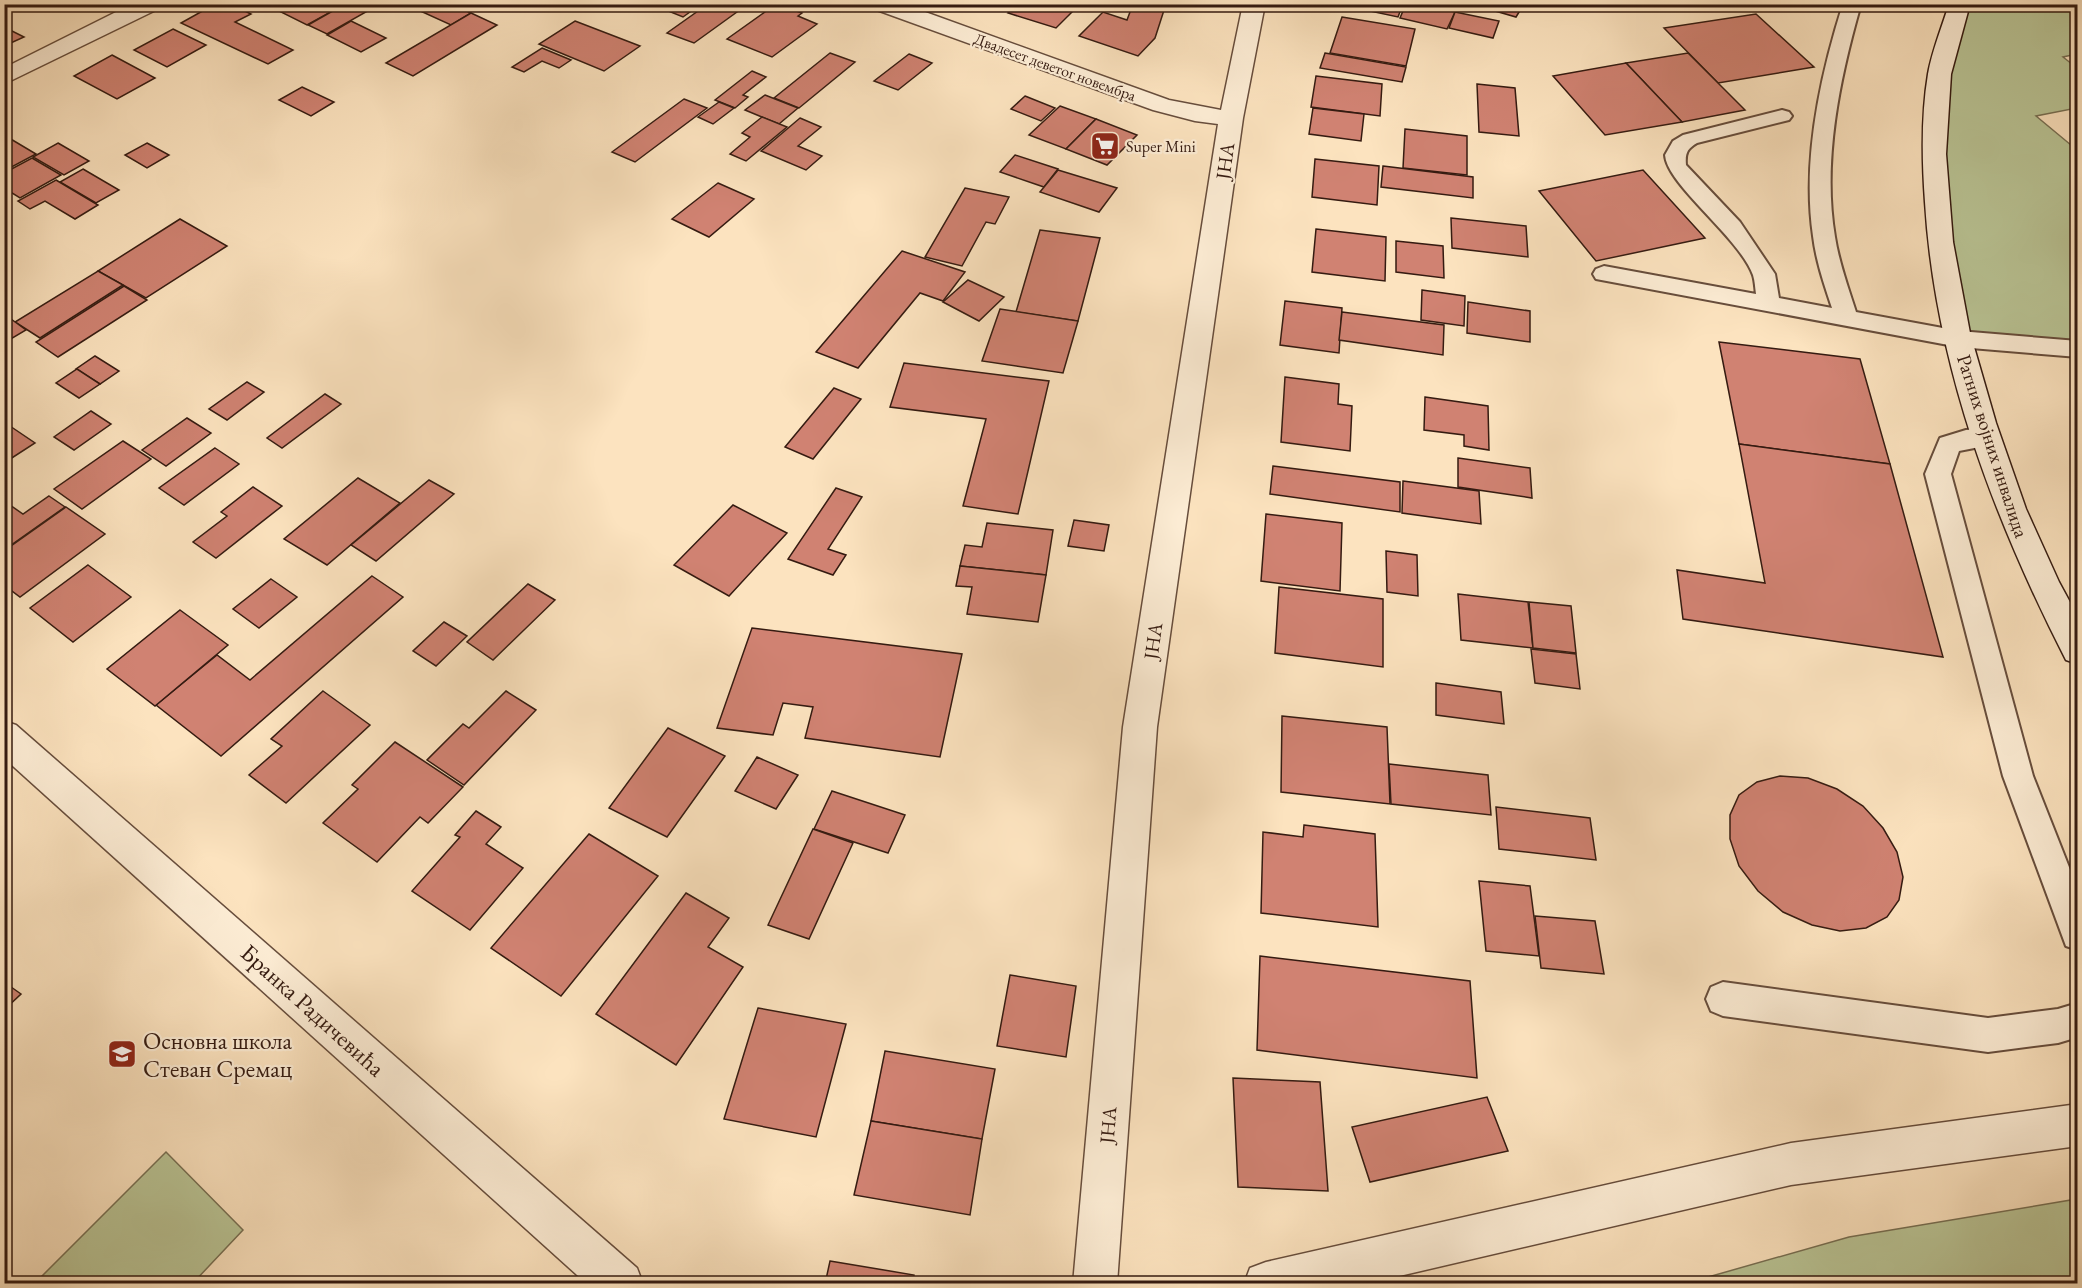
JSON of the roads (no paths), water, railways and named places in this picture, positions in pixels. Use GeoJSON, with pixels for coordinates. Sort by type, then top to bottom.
{"type":"FeatureCollection","features":[{"type":"Feature","properties":{"kind":"street"},"geometry":{"type":"LineString","coordinates":[[4,77],[150,4]]}},
{"type":"Feature","properties":{"kind":"street","name":"Двадесет деветог новембра"},"geometry":{"type":"LineString","coordinates":[[882,4],[1161,105],[1195,114],[1231,118]]}},
{"type":"Feature","properties":{"kind":"street","name":"ЈНА"},"geometry":{"type":"LineString","coordinates":[[1095,1284],[1140,727],[1231,118],[1254,4]]}},
{"type":"Feature","properties":{"kind":"street","name":"Ратних војних инвалида"},"geometry":{"type":"LineString","coordinates":[[1960,4],[1948,32],[1933,128],[1937,223],[1959,339],[1986,437],[2029,554],[2078,650]]}},
{"type":"Feature","properties":{"kind":"street","name":"Бранка Радичевића"},"geometry":{"type":"LineString","coordinates":[[4,736],[621,1284]]}},
{"type":"Feature","properties":{"kind":"street"},"geometry":{"type":"LineString","coordinates":[[1266,1284],[1791,1164],[2078,1125]]}},
{"type":"Feature","properties":{"kind":"lane"},"geometry":{"type":"LineString","coordinates":[[1847,320],[1827,255],[1822,222],[1822,192],[1828,119],[1844,32],[1852,4]]}},
{"type":"Feature","properties":{"kind":"lane"},"geometry":{"type":"LineString","coordinates":[[1769,306],[1764,274],[1732,227],[1676,166],[1675,155],[1680,145],[1690,139],[1782,116]]}},
{"type":"Feature","properties":{"kind":"lane"},"geometry":{"type":"LineString","coordinates":[[1604,274],[1959,339]]}},
{"type":"Feature","properties":{"kind":"lane","name":"Ратних војних инвалида"},"geometry":{"type":"LineString","coordinates":[[1959,339],[2078,349]]}},
{"type":"Feature","properties":{"kind":"lane"},"geometry":{"type":"LineString","coordinates":[[1986,437],[1966,439],[1949,445],[1938,474],[2018,776],[2078,934]]}},
{"type":"Feature","properties":{"kind":"lane"},"geometry":{"type":"LineString","coordinates":[[1723,999],[1988,1035],[2058,1026],[2078,1020]]}},
{"type":"Feature","properties":{"kind":"place","name":"Super Mini"},"geometry":{"type":"Point","coordinates":[1105,146]}},
{"type":"Feature","properties":{"kind":"place","name":"Основна школа Стеван Сремац"},"geometry":{"type":"Point","coordinates":[122,1054]}}]}
